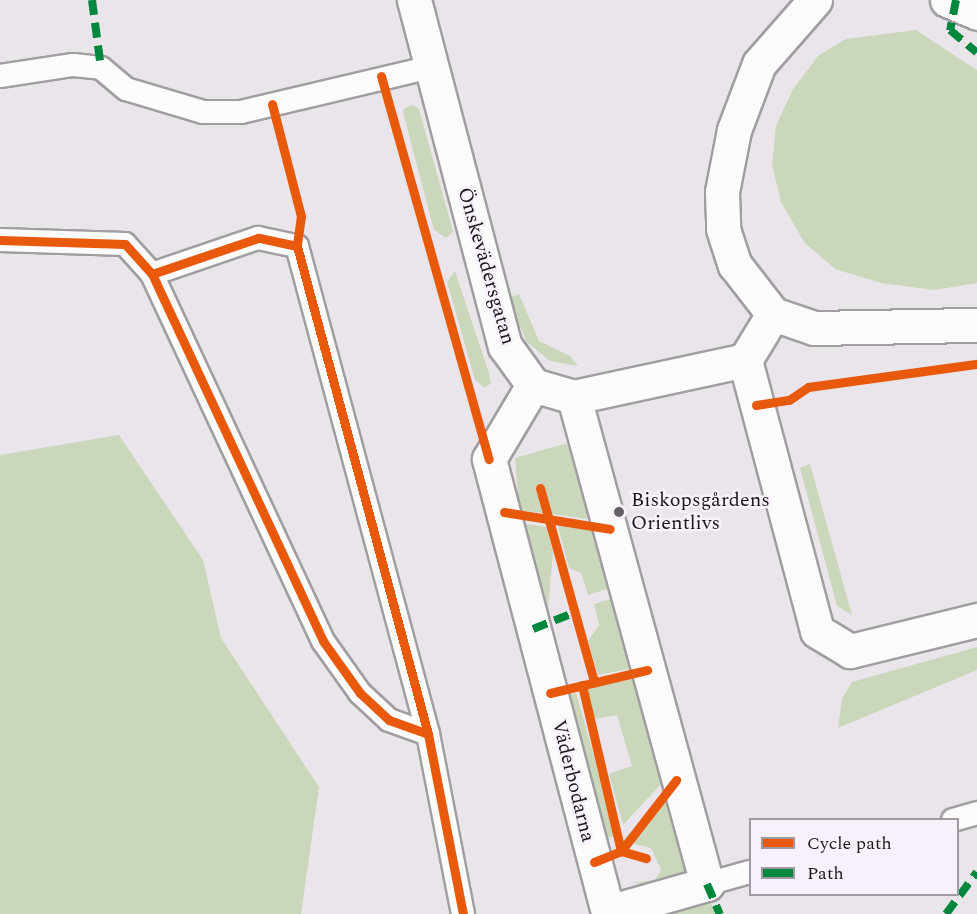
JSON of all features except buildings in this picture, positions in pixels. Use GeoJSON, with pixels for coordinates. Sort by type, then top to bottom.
{"type":"FeatureCollection","features":[{"type":"Feature","properties":{"kind":"street","name":"Önskevädersgatan"},"geometry":{"type":"LineString","coordinates":[[414,0],[505,346],[533,385]]}},
{"type":"Feature","properties":{"kind":"street"},"geometry":{"type":"LineString","coordinates":[[947,0],[977,14]]}},
{"type":"Feature","properties":{"kind":"street"},"geometry":{"type":"LineString","coordinates":[[818,1],[759,64],[734,130],[722,192],[723,229],[735,265],[773,314],[814,328],[977,325]]}},
{"type":"Feature","properties":{"kind":"street"},"geometry":{"type":"LineString","coordinates":[[773,314],[745,360],[817,631],[850,651],[977,620]]}},
{"type":"Feature","properties":{"kind":"street"},"geometry":{"type":"LineString","coordinates":[[533,385],[574,397],[745,360]]}},
{"type":"Feature","properties":{"kind":"street","name":"Väderbodarna"},"geometry":{"type":"LineString","coordinates":[[533,385],[489,459],[608,913],[707,884]]}},
{"type":"Feature","properties":{"kind":"street"},"geometry":{"type":"LineString","coordinates":[[574,397],[707,884]]}},
{"type":"Feature","properties":{"kind":"lane"},"geometry":{"type":"LineString","coordinates":[[0,76],[73,65],[101,68],[126,89],[203,112],[241,112],[431,68]]}},
{"type":"Feature","properties":{"kind":"lane"},"geometry":{"type":"LineString","coordinates":[[152,274],[258,238],[297,246],[428,734],[464,914]]}},
{"type":"Feature","properties":{"kind":"lane"},"geometry":{"type":"LineString","coordinates":[[0,240],[125,244],[152,274],[323,641],[360,693],[388,720],[428,734]]}},
{"type":"Feature","properties":{"kind":"lane"},"geometry":{"type":"LineString","coordinates":[[957,818],[977,813]]}},
{"type":"Feature","properties":{"kind":"lane"},"geometry":{"type":"LineString","coordinates":[[707,884],[749,872]]}},
{"type":"Feature","properties":{"kind":"green space"},"geometry":{"type":"Polygon","coordinates":[[[916,30],[977,70],[977,283],[934,290],[881,283],[835,269],[804,242],[781,202],[772,165],[776,126],[793,89],[819,55],[846,39],[916,30]]]}},
{"type":"Feature","properties":{"kind":"green space"},"geometry":{"type":"Polygon","coordinates":[[[413,105],[419,109],[453,232],[446,238],[434,230],[404,116],[403,109],[413,105]]]}},
{"type":"Feature","properties":{"kind":"green space"},"geometry":{"type":"Polygon","coordinates":[[[455,271],[489,373],[491,383],[485,388],[475,380],[447,282],[455,271]]]}},
{"type":"Feature","properties":{"kind":"green space"},"geometry":{"type":"Polygon","coordinates":[[[519,294],[539,341],[570,356],[578,366],[550,361],[526,341],[509,298],[519,294]]]}},
{"type":"Feature","properties":{"kind":"green space"},"geometry":{"type":"Polygon","coordinates":[[[119,435],[203,560],[221,638],[319,787],[301,914],[0,914],[0,455],[119,435]]]}},
{"type":"Feature","properties":{"kind":"green space"},"geometry":{"type":"Polygon","coordinates":[[[564,444],[572,446],[596,520],[519,510],[515,458],[564,444]]]}},
{"type":"Feature","properties":{"kind":"green space"},"geometry":{"type":"Polygon","coordinates":[[[810,464],[852,615],[837,606],[800,468],[810,464]]]}},
{"type":"Feature","properties":{"kind":"green space"},"geometry":{"type":"Polygon","coordinates":[[[521,523],[547,527],[553,553],[547,618],[521,523]]]}},
{"type":"Feature","properties":{"kind":"green space"},"geometry":{"type":"Polygon","coordinates":[[[558,526],[595,531],[610,588],[588,595],[581,573],[569,568],[558,526]]]}},
{"type":"Feature","properties":{"kind":"green space"},"geometry":{"type":"Polygon","coordinates":[[[614,598],[634,668],[598,675],[588,641],[599,625],[594,604],[614,598]]]}},
{"type":"Feature","properties":{"kind":"green space"},"geometry":{"type":"Polygon","coordinates":[[[977,647],[977,670],[838,728],[842,699],[852,682],[977,647]]]}},
{"type":"Feature","properties":{"kind":"green space"},"geometry":{"type":"Polygon","coordinates":[[[634,676],[662,783],[623,825],[609,774],[632,766],[617,715],[595,719],[586,690],[634,676]]]}},
{"type":"Feature","properties":{"kind":"green space"},"geometry":{"type":"Polygon","coordinates":[[[576,693],[617,835],[606,838],[565,696],[576,693]]]}},
{"type":"Feature","properties":{"kind":"green space"},"geometry":{"type":"Polygon","coordinates":[[[667,794],[692,871],[650,885],[632,883],[655,880],[661,870],[651,848],[623,841],[667,794]]]}},
{"type":"Feature","properties":{"kind":"green space"},"geometry":{"type":"Polygon","coordinates":[[[707,894],[716,914],[636,914],[707,894]]]}},
{"type":"Feature","properties":{"kind":"marked path"},"geometry":{"type":"LineString","coordinates":[[92,0],[101,68]]}},
{"type":"Feature","properties":{"kind":"marked path"},"geometry":{"type":"LineString","coordinates":[[956,0],[950,30],[977,53]]}},
{"type":"Feature","properties":{"kind":"marked path"},"geometry":{"type":"LineString","coordinates":[[533,629],[576,612]]}},
{"type":"Feature","properties":{"kind":"marked path"},"geometry":{"type":"LineString","coordinates":[[946,914],[977,872]]}},
{"type":"Feature","properties":{"kind":"marked path"},"geometry":{"type":"LineString","coordinates":[[707,884],[720,914]]}},
{"type":"Feature","properties":{"kind":"cycle path"},"geometry":{"type":"LineString","coordinates":[[381,76],[489,459]]}},
{"type":"Feature","properties":{"kind":"cycle path"},"geometry":{"type":"LineString","coordinates":[[272,104],[301,216],[297,246],[428,734],[463,914]]}},
{"type":"Feature","properties":{"kind":"cycle path"},"geometry":{"type":"LineString","coordinates":[[297,246],[258,238],[152,274],[323,641],[360,693],[389,720],[428,734]]}},
{"type":"Feature","properties":{"kind":"cycle path"},"geometry":{"type":"LineString","coordinates":[[0,240],[125,244],[152,274]]}},
{"type":"Feature","properties":{"kind":"cycle path"},"geometry":{"type":"LineString","coordinates":[[756,405],[789,400],[808,387],[977,364]]}},
{"type":"Feature","properties":{"kind":"cycle path"},"geometry":{"type":"LineString","coordinates":[[540,488],[594,682]]}},
{"type":"Feature","properties":{"kind":"cycle path"},"geometry":{"type":"LineString","coordinates":[[504,512],[610,529]]}},
{"type":"Feature","properties":{"kind":"cycle path"},"geometry":{"type":"LineString","coordinates":[[550,693],[647,670]]}},
{"type":"Feature","properties":{"kind":"cycle path"},"geometry":{"type":"LineString","coordinates":[[582,685],[621,851],[646,858]]}},
{"type":"Feature","properties":{"kind":"cycle path"},"geometry":{"type":"LineString","coordinates":[[594,862],[621,851],[676,780]]}},
{"type":"Feature","properties":{"kind":"place","name":"Biskopsgårdens Orientlivs"},"geometry":{"type":"Point","coordinates":[619,512]}}]}
